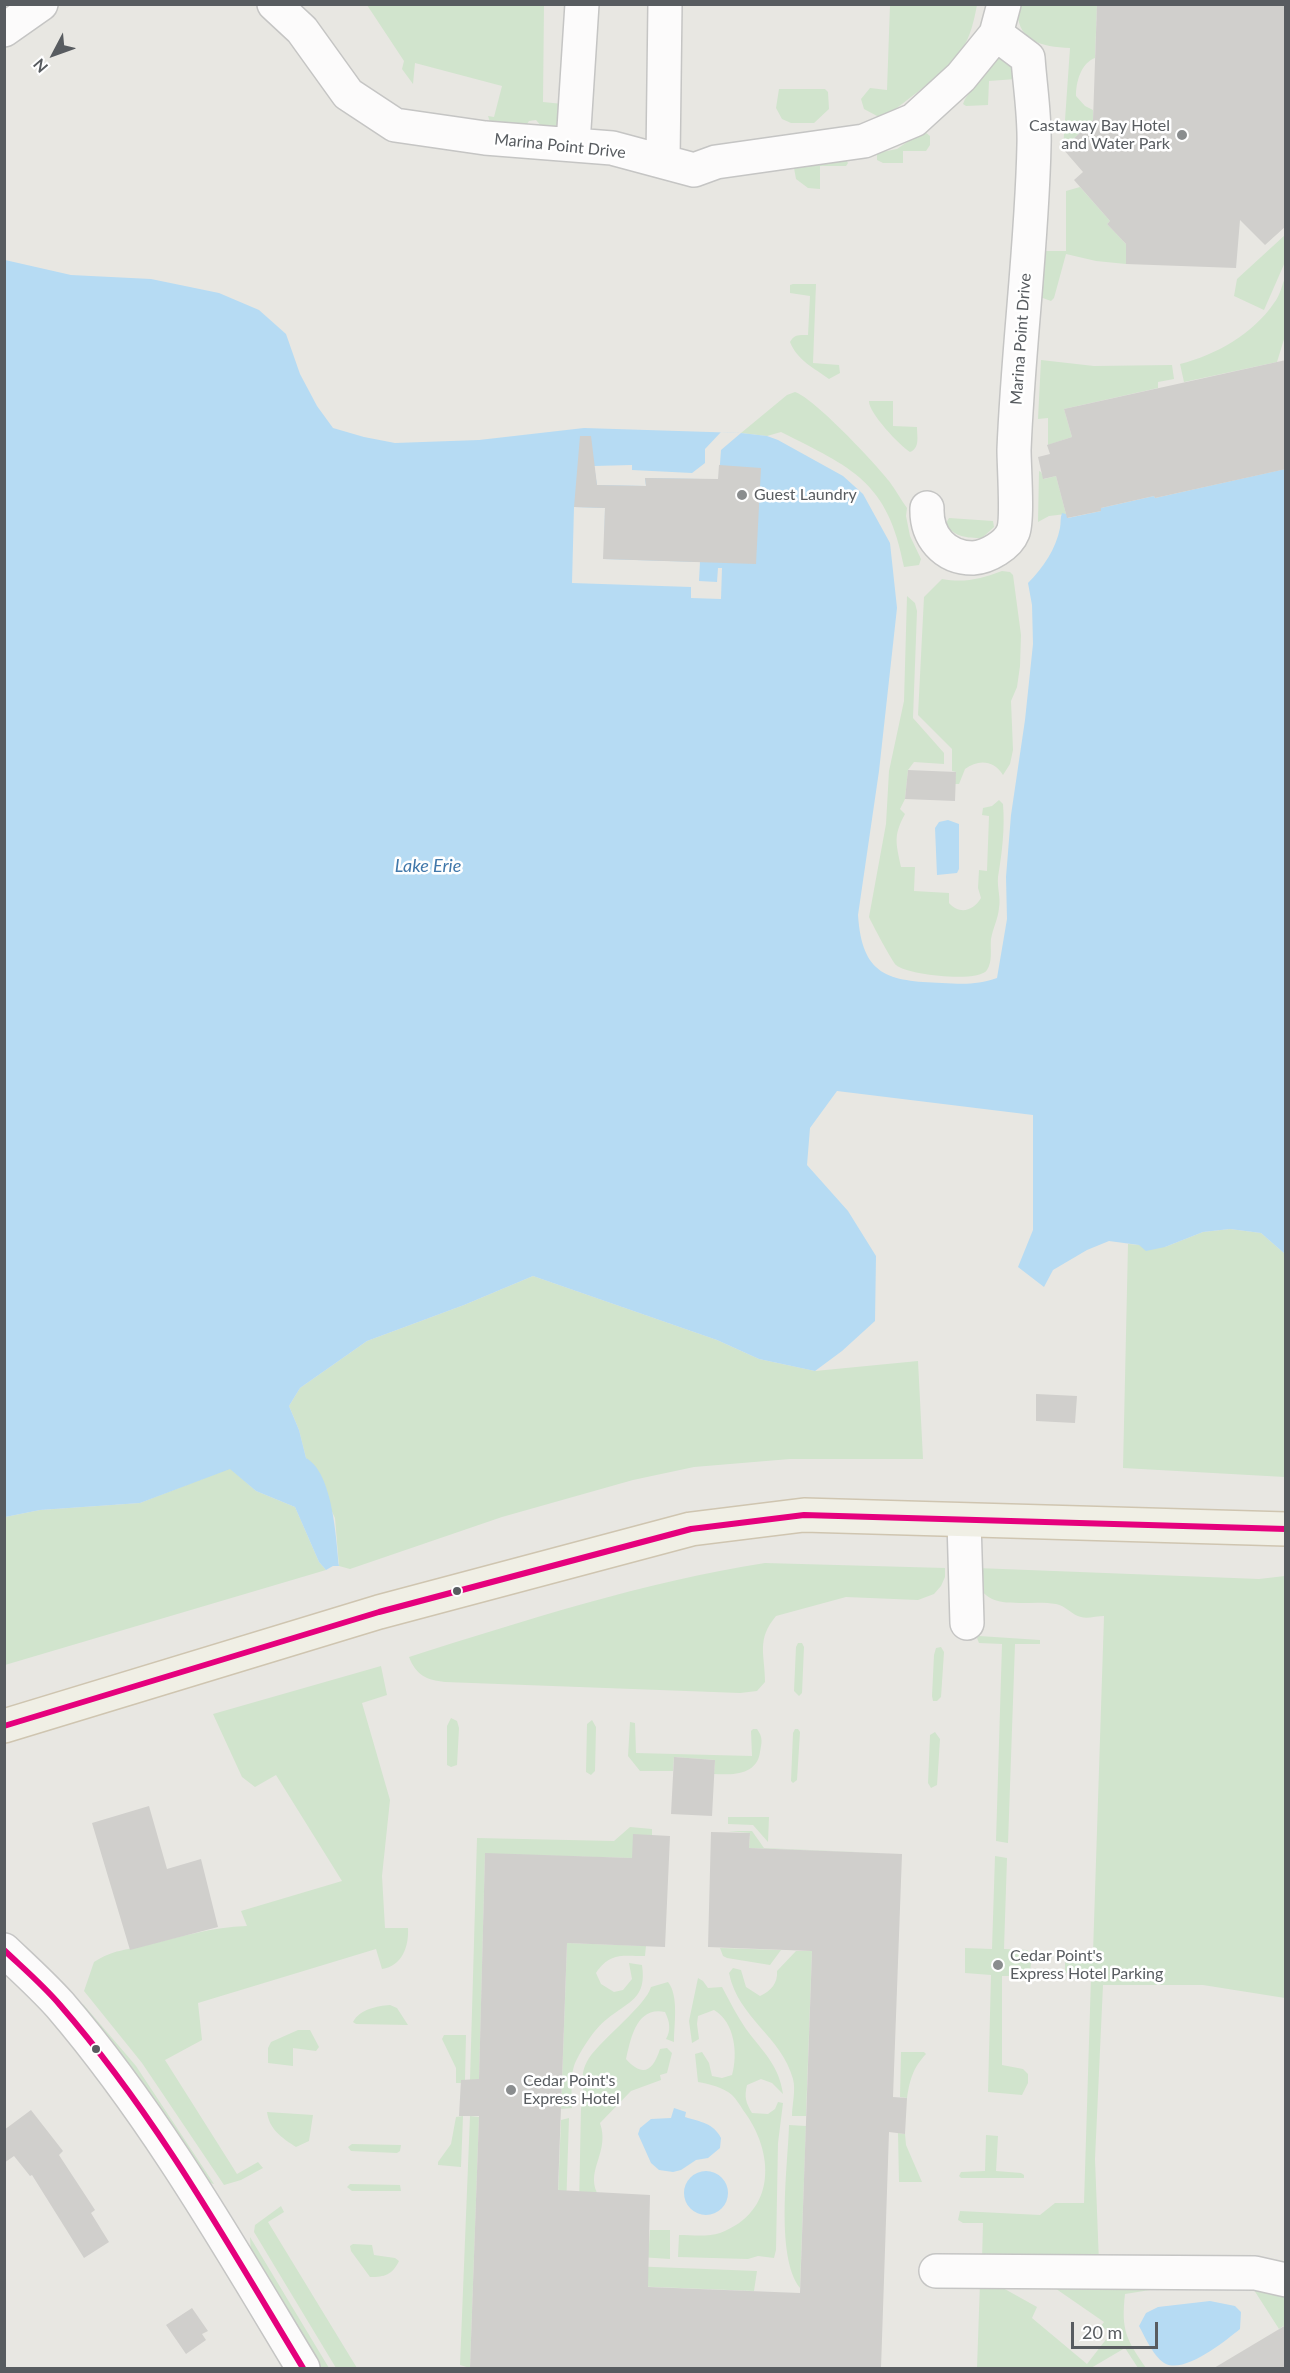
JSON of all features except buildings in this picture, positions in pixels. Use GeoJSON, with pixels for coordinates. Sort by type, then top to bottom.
{"type":"FeatureCollection","features":[{"type":"Feature","properties":{"kind":"main road"},"geometry":{"type":"LineString","coordinates":[[4,1726],[379,1612],[691,1530],[804,1515],[1286,1529]]}},
{"type":"Feature","properties":{"kind":"street"},"geometry":{"type":"LineString","coordinates":[[4,30],[41,4]]}},
{"type":"Feature","properties":{"kind":"street","name":"Marina Point Drive"},"geometry":{"type":"LineString","coordinates":[[274,4],[302,30],[348,94],[395,125],[485,138],[612,148],[694,170],[716,162],[864,141],[914,120],[961,77],[1000,19],[1028,58],[1034,143],[1014,451],[1014,530],[1005,545],[978,558],[965,558],[950,552],[938,543],[926,523],[927,508]]}},
{"type":"Feature","properties":{"kind":"street"},"geometry":{"type":"LineString","coordinates":[[573,144],[582,4]]}},
{"type":"Feature","properties":{"kind":"street"},"geometry":{"type":"LineString","coordinates":[[663,160],[665,4]]}},
{"type":"Feature","properties":{"kind":"street"},"geometry":{"type":"LineString","coordinates":[[964,1521],[967,1623]]}},
{"type":"Feature","properties":{"kind":"street"},"geometry":{"type":"LineString","coordinates":[[4,1950],[59,2004],[143,2111],[218,2227],[303,2368]]}},
{"type":"Feature","properties":{"kind":"street"},"geometry":{"type":"LineString","coordinates":[[936,2271],[1255,2272],[1286,2280]]}},
{"type":"Feature","properties":{"kind":"green space"},"geometry":{"type":"Polygon","coordinates":[[[367,5],[544,5],[543,102],[563,104],[566,116],[551,131],[542,127],[536,120],[529,121],[525,127],[490,122],[488,116],[494,117],[502,86],[415,63],[413,84],[402,69],[404,61],[367,5]]]}},
{"type":"Feature","properties":{"kind":"green space"},"geometry":{"type":"Polygon","coordinates":[[[890,5],[977,5],[968,39],[956,58],[891,113],[879,117],[864,109],[861,99],[870,88],[887,90],[890,5]]]}},
{"type":"Feature","properties":{"kind":"green space"},"geometry":{"type":"Polygon","coordinates":[[[1018,5],[1097,5],[1095,58],[1086,64],[1080,74],[1076,96],[1085,106],[1093,110],[1093,120],[1063,149],[1070,48],[1050,46],[1032,40],[1020,27],[1018,5]]]}},
{"type":"Feature","properties":{"kind":"green space"},"geometry":{"type":"Polygon","coordinates":[[[1002,56],[1011,59],[1016,79],[989,81],[988,105],[966,106],[963,104],[994,58],[1002,56]]]}},
{"type":"Feature","properties":{"kind":"green space"},"geometry":{"type":"Polygon","coordinates":[[[779,89],[825,89],[828,92],[829,109],[814,123],[791,123],[782,119],[776,108],[779,89]]]}},
{"type":"Feature","properties":{"kind":"green space"},"geometry":{"type":"Polygon","coordinates":[[[925,132],[930,136],[930,145],[926,151],[903,151],[903,163],[883,163],[877,160],[877,153],[897,149],[925,132]]]}},
{"type":"Feature","properties":{"kind":"green space"},"geometry":{"type":"Polygon","coordinates":[[[810,158],[846,160],[848,163],[846,166],[820,166],[820,189],[808,188],[796,179],[794,168],[810,158]]]}},
{"type":"Feature","properties":{"kind":"green space"},"geometry":{"type":"Polygon","coordinates":[[[1080,187],[1110,221],[1107,224],[1126,244],[1126,264],[1096,261],[1066,254],[1054,298],[1051,301],[1040,297],[1039,251],[1066,251],[1066,191],[1080,187]]]}},
{"type":"Feature","properties":{"kind":"green space"},"geometry":{"type":"Polygon","coordinates":[[[1285,235],[1285,262],[1264,310],[1234,296],[1237,279],[1285,235]]]}},
{"type":"Feature","properties":{"kind":"green space"},"geometry":{"type":"Polygon","coordinates":[[[1285,277],[1285,336],[1277,362],[1184,382],[1180,364],[1220,349],[1245,334],[1276,300],[1285,277]]]}},
{"type":"Feature","properties":{"kind":"green space"},"geometry":{"type":"Polygon","coordinates":[[[816,284],[813,363],[839,365],[840,373],[829,379],[801,359],[790,342],[795,336],[808,335],[810,296],[790,293],[790,285],[816,284]]]}},
{"type":"Feature","properties":{"kind":"green space"},"geometry":{"type":"Polygon","coordinates":[[[1041,360],[1094,366],[1172,365],[1174,379],[1158,382],[1158,388],[1064,409],[1072,437],[1048,445],[1048,418],[1038,419],[1041,360]]]}},
{"type":"Feature","properties":{"kind":"green space"},"geometry":{"type":"Polygon","coordinates":[[[795,392],[816,406],[844,432],[892,484],[907,508],[906,516],[910,536],[921,559],[919,565],[904,567],[897,538],[888,515],[877,496],[847,468],[781,432],[767,436],[741,433],[787,395],[795,392]]]}},
{"type":"Feature","properties":{"kind":"green space"},"geometry":{"type":"Polygon","coordinates":[[[869,401],[893,401],[893,426],[917,427],[917,442],[913,450],[910,452],[905,449],[892,436],[874,413],[869,401]]]}},
{"type":"Feature","properties":{"kind":"green space"},"geometry":{"type":"Polygon","coordinates":[[[1039,471],[1044,479],[1056,476],[1066,514],[1049,516],[1038,522],[1039,471]]]}},
{"type":"Feature","properties":{"kind":"green space"},"geometry":{"type":"Polygon","coordinates":[[[949,518],[993,521],[994,527],[982,538],[966,537],[953,532],[945,525],[949,518]]]}},
{"type":"Feature","properties":{"kind":"green space"},"geometry":{"type":"Polygon","coordinates":[[[1002,571],[1013,575],[1021,635],[1017,687],[1011,701],[1013,750],[1010,764],[1003,775],[990,764],[975,764],[965,769],[959,784],[954,784],[956,772],[952,771],[952,749],[918,715],[924,597],[942,579],[972,580],[1002,571]]]}},
{"type":"Feature","properties":{"kind":"green space"},"geometry":{"type":"Polygon","coordinates":[[[907,596],[915,603],[917,611],[913,718],[944,753],[944,764],[914,762],[908,770],[905,799],[900,809],[905,814],[897,834],[897,845],[901,867],[915,867],[914,891],[949,893],[949,903],[962,910],[974,906],[981,898],[978,888],[979,870],[987,871],[989,816],[982,815],[983,808],[992,806],[999,800],[1003,804],[1003,841],[998,881],[999,904],[991,939],[990,963],[987,970],[971,976],[943,976],[914,972],[896,965],[869,917],[886,824],[889,771],[904,701],[907,596]]]}},
{"type":"Feature","properties":{"kind":"green space"},"geometry":{"type":"Polygon","coordinates":[[[1230,1229],[1261,1233],[1285,1254],[1285,1477],[1123,1468],[1128,1244],[1165,1247],[1203,1232],[1230,1229]]]}},
{"type":"Feature","properties":{"kind":"green space"},"geometry":{"type":"Polygon","coordinates":[[[533,1276],[717,1340],[759,1359],[815,1371],[918,1361],[923,1459],[790,1459],[694,1467],[633,1480],[502,1517],[350,1569],[339,1566],[335,1518],[306,1458],[299,1430],[289,1406],[300,1388],[367,1341],[464,1305],[533,1276]]]}},
{"type":"Feature","properties":{"kind":"green space"},"geometry":{"type":"Polygon","coordinates":[[[230,1468],[256,1491],[295,1507],[319,1562],[326,1570],[5,1665],[5,1517],[40,1510],[140,1503],[230,1468]]]}},
{"type":"Feature","properties":{"kind":"green space"},"geometry":{"type":"Polygon","coordinates":[[[765,1563],[945,1568],[945,1577],[934,1594],[918,1600],[846,1597],[776,1616],[766,1632],[763,1648],[765,1682],[757,1691],[740,1693],[445,1682],[422,1676],[409,1657],[630,1591],[765,1563]]]}},
{"type":"Feature","properties":{"kind":"green space"},"geometry":{"type":"Polygon","coordinates":[[[977,1568],[1259,1579],[1285,1576],[1285,1998],[1203,1985],[1103,1985],[1095,2159],[1099,2263],[982,2260],[983,2223],[963,2223],[958,2220],[960,2211],[1040,2215],[1055,2203],[1084,2203],[1091,1977],[1071,1976],[1065,1972],[1065,1953],[1071,1951],[1093,1953],[1104,1616],[1081,1617],[1056,1604],[1004,1602],[993,1599],[984,1593],[979,1583],[977,1568]]]}},
{"type":"Feature","properties":{"kind":"green space"},"geometry":{"type":"Polygon","coordinates":[[[979,1636],[1040,1640],[1040,1644],[1015,1644],[1008,1843],[996,1841],[1002,1644],[979,1643],[977,1638],[979,1636]]]}},
{"type":"Feature","properties":{"kind":"green space"},"geometry":{"type":"Polygon","coordinates":[[[798,1643],[802,1643],[804,1647],[802,1693],[799,1696],[794,1691],[798,1643]]]}},
{"type":"Feature","properties":{"kind":"green space"},"geometry":{"type":"Polygon","coordinates":[[[941,1647],[944,1652],[941,1697],[933,1701],[934,1655],[936,1648],[941,1647]]]}},
{"type":"Feature","properties":{"kind":"green space"},"geometry":{"type":"Polygon","coordinates":[[[381,1666],[387,1695],[362,1703],[390,1800],[382,1876],[385,1928],[408,1928],[405,1949],[395,1964],[382,1969],[376,1949],[198,2003],[202,2040],[165,2060],[237,2174],[258,2162],[263,2168],[241,2180],[224,2185],[142,2063],[84,1991],[94,1962],[108,1955],[196,1933],[247,1926],[241,1911],[342,1881],[276,1775],[255,1787],[242,1777],[213,1714],[381,1666]]]}},
{"type":"Feature","properties":{"kind":"green space"},"geometry":{"type":"Polygon","coordinates":[[[451,1718],[457,1721],[459,1728],[457,1765],[451,1767],[447,1765],[447,1726],[451,1718]]]}},
{"type":"Feature","properties":{"kind":"green space"},"geometry":{"type":"Polygon","coordinates":[[[592,1720],[596,1727],[595,1771],[591,1775],[586,1772],[587,1724],[592,1720]]]}},
{"type":"Feature","properties":{"kind":"green space"},"geometry":{"type":"Polygon","coordinates":[[[630,1722],[635,1723],[636,1753],[752,1756],[751,1731],[757,1729],[762,1742],[758,1760],[749,1769],[736,1774],[714,1774],[715,1760],[674,1757],[673,1771],[640,1771],[628,1756],[630,1722]]]}},
{"type":"Feature","properties":{"kind":"green space"},"geometry":{"type":"Polygon","coordinates":[[[795,1729],[800,1732],[797,1780],[793,1783],[791,1781],[795,1729]]]}},
{"type":"Feature","properties":{"kind":"green space"},"geometry":{"type":"Polygon","coordinates":[[[935,1732],[940,1739],[937,1785],[931,1788],[928,1783],[930,1735],[935,1732]]]}},
{"type":"Feature","properties":{"kind":"green space"},"geometry":{"type":"Polygon","coordinates":[[[728,1817],[769,1817],[768,1842],[753,1825],[728,1824],[728,1817]]]}},
{"type":"Feature","properties":{"kind":"green space"},"geometry":{"type":"Polygon","coordinates":[[[630,1827],[652,1829],[652,1835],[632,1858],[485,1854],[479,2081],[470,2080],[477,1838],[614,1841],[630,1827]]]}},
{"type":"Feature","properties":{"kind":"green space"},"geometry":{"type":"Polygon","coordinates":[[[728,1831],[752,1831],[764,1848],[902,1854],[749,1848],[750,1833],[728,1831]]]}},
{"type":"Feature","properties":{"kind":"green space"},"geometry":{"type":"Polygon","coordinates":[[[995,1856],[1007,1858],[1004,1949],[1027,1950],[1032,1954],[1030,1973],[1025,1976],[1002,1976],[1002,2065],[1023,2069],[1028,2074],[1028,2083],[1022,2095],[988,2092],[991,1975],[965,1973],[965,1948],[992,1949],[995,1856]]]}},
{"type":"Feature","properties":{"kind":"green space"},"geometry":{"type":"Polygon","coordinates":[[[567,1943],[646,1946],[645,1956],[612,1958],[606,1961],[596,1973],[601,1984],[614,1992],[623,1990],[632,1979],[629,1963],[642,1965],[642,1985],[635,1998],[602,2023],[588,2041],[573,2071],[572,2108],[561,2109],[567,1943]]]}},
{"type":"Feature","properties":{"kind":"green space"},"geometry":{"type":"Polygon","coordinates":[[[720,1948],[781,1950],[770,1965],[727,1958],[723,1956],[720,1948]]]}},
{"type":"Feature","properties":{"kind":"green space"},"geometry":{"type":"Polygon","coordinates":[[[796,1951],[812,1951],[806,2116],[792,2116],[794,2083],[787,2064],[780,2051],[741,2003],[729,1973],[733,1968],[741,1970],[746,1987],[760,1996],[773,1986],[777,1971],[796,1951]]]}},
{"type":"Feature","properties":{"kind":"green space"},"geometry":{"type":"Polygon","coordinates":[[[698,1978],[708,1988],[722,1987],[743,2024],[774,2067],[781,2084],[783,2094],[772,2083],[761,2079],[747,2085],[746,2093],[747,2103],[752,2113],[768,2114],[775,2109],[778,2102],[783,2103],[778,2143],[774,2258],[758,2256],[748,2259],[678,2257],[679,2235],[720,2233],[739,2223],[752,2211],[761,2196],[765,2179],[765,2162],[761,2144],[754,2126],[739,2104],[732,2095],[724,2090],[698,2082],[695,2054],[702,2052],[709,2063],[712,2076],[722,2078],[732,2075],[735,2058],[731,2030],[727,2022],[714,2010],[698,2016],[699,2039],[692,2043],[689,2021],[698,1978]]]}},
{"type":"Feature","properties":{"kind":"green space"},"geometry":{"type":"Polygon","coordinates":[[[668,1982],[675,2002],[674,2042],[666,2039],[669,2026],[665,2012],[655,2011],[642,2018],[637,2025],[626,2059],[638,2069],[647,2069],[654,2063],[660,2049],[667,2048],[672,2053],[667,2073],[660,2075],[661,2080],[631,2091],[600,2123],[602,2143],[594,2176],[597,2193],[578,2254],[581,2108],[585,2065],[595,2050],[641,2003],[651,1987],[668,1982]]]}},
{"type":"Feature","properties":{"kind":"green space"},"geometry":{"type":"Polygon","coordinates":[[[83,2004],[136,2066],[214,2184],[206,2182],[84,2010],[83,2004]]]}},
{"type":"Feature","properties":{"kind":"green space"},"geometry":{"type":"Polygon","coordinates":[[[390,2005],[397,2008],[408,2025],[356,2024],[353,2022],[364,2011],[390,2005]]]}},
{"type":"Feature","properties":{"kind":"green space"},"geometry":{"type":"Polygon","coordinates":[[[298,2030],[310,2030],[319,2047],[316,2051],[293,2048],[293,2066],[268,2063],[268,2048],[271,2042],[298,2030]]]}},
{"type":"Feature","properties":{"kind":"green space"},"geometry":{"type":"Polygon","coordinates":[[[444,2035],[466,2035],[465,2080],[461,2083],[456,2083],[456,2068],[442,2039],[444,2035]]]}},
{"type":"Feature","properties":{"kind":"green space"},"geometry":{"type":"Polygon","coordinates":[[[901,2052],[924,2052],[926,2054],[913,2074],[907,2098],[900,2097],[901,2052]]]}},
{"type":"Feature","properties":{"kind":"green space"},"geometry":{"type":"Polygon","coordinates":[[[267,2112],[313,2115],[309,2141],[296,2147],[291,2144],[273,2128],[267,2112]]]}},
{"type":"Feature","properties":{"kind":"green space"},"geometry":{"type":"Polygon","coordinates":[[[463,2116],[461,2167],[438,2165],[451,2144],[456,2117],[463,2116]]]}},
{"type":"Feature","properties":{"kind":"green space"},"geometry":{"type":"Polygon","coordinates":[[[470,2116],[479,2117],[470,2368],[460,2365],[470,2116]]]}},
{"type":"Feature","properties":{"kind":"green space"},"geometry":{"type":"Polygon","coordinates":[[[569,2118],[565,2240],[555,2267],[561,2120],[569,2118]]]}},
{"type":"Feature","properties":{"kind":"green space"},"geometry":{"type":"Polygon","coordinates":[[[789,2125],[806,2126],[800,2288],[792,2273],[785,2233],[789,2125]]]}},
{"type":"Feature","properties":{"kind":"green space"},"geometry":{"type":"Polygon","coordinates":[[[898,2133],[905,2134],[906,2145],[922,2182],[899,2182],[898,2133]]]}},
{"type":"Feature","properties":{"kind":"green space"},"geometry":{"type":"Polygon","coordinates":[[[986,2135],[998,2136],[996,2171],[1021,2173],[1024,2178],[961,2178],[959,2176],[961,2172],[985,2171],[986,2135]]]}},
{"type":"Feature","properties":{"kind":"green space"},"geometry":{"type":"Polygon","coordinates":[[[352,2144],[401,2145],[397,2153],[351,2151],[348,2147],[352,2144]]]}},
{"type":"Feature","properties":{"kind":"green space"},"geometry":{"type":"Polygon","coordinates":[[[350,2184],[400,2185],[401,2191],[352,2191],[347,2187],[350,2184]]]}},
{"type":"Feature","properties":{"kind":"green space"},"geometry":{"type":"Polygon","coordinates":[[[281,2206],[284,2212],[268,2222],[357,2368],[336,2368],[254,2232],[255,2225],[281,2206]]]}},
{"type":"Feature","properties":{"kind":"green space"},"geometry":{"type":"Polygon","coordinates":[[[650,2230],[670,2230],[670,2259],[625,2256],[626,2243],[649,2244],[650,2230]]]}},
{"type":"Feature","properties":{"kind":"green space"},"geometry":{"type":"Polygon","coordinates":[[[250,2237],[329,2368],[319,2368],[251,2254],[250,2237]]]}},
{"type":"Feature","properties":{"kind":"green space"},"geometry":{"type":"Polygon","coordinates":[[[353,2244],[372,2245],[374,2255],[395,2258],[399,2261],[388,2274],[370,2277],[351,2251],[350,2246],[353,2244]]]}},
{"type":"Feature","properties":{"kind":"green space"},"geometry":{"type":"Polygon","coordinates":[[[577,2264],[757,2271],[754,2291],[555,2283],[577,2264]]]}},
{"type":"Feature","properties":{"kind":"green space"},"geometry":{"type":"Polygon","coordinates":[[[980,2283],[994,2283],[1037,2307],[1032,2318],[1087,2364],[1111,2333],[1101,2326],[1104,2322],[1049,2284],[1285,2290],[1285,2325],[1279,2329],[1254,2290],[1150,2290],[1125,2294],[1124,2306],[1126,2334],[1146,2368],[1138,2368],[1125,2348],[1091,2368],[977,2368],[980,2283]]]}},
{"type":"Feature","properties":{"kind":"water","name":"Lake Erie"},"geometry":{"type":"Polygon","coordinates":[[[5,260],[71,275],[151,279],[219,293],[259,310],[286,334],[300,374],[317,406],[333,428],[364,437],[395,443],[479,440],[584,428],[741,433],[767,436],[778,440],[843,476],[863,494],[890,543],[897,608],[879,771],[858,915],[865,951],[872,963],[893,977],[907,980],[963,984],[997,978],[1007,919],[1006,877],[1011,815],[1033,644],[1032,605],[1028,583],[1044,565],[1052,551],[1058,536],[1062,513],[1068,518],[1154,496],[1155,498],[1285,469],[1285,1254],[1261,1233],[1230,1229],[1203,1232],[1165,1247],[1146,1251],[1139,1245],[1109,1241],[1087,1250],[1053,1270],[1044,1287],[1018,1267],[1033,1230],[1033,1115],[837,1091],[810,1128],[807,1165],[848,1211],[876,1256],[875,1321],[842,1351],[815,1371],[759,1359],[717,1340],[533,1276],[464,1305],[367,1341],[300,1388],[289,1406],[299,1430],[306,1458],[315,1466],[328,1491],[339,1566],[326,1570],[319,1562],[295,1507],[256,1491],[230,1469],[140,1503],[40,1510],[5,1517],[5,260]]]}},
{"type":"Feature","properties":{"kind":"water"},"geometry":{"type":"Polygon","coordinates":[[[948,820],[959,824],[959,869],[957,873],[937,875],[935,828],[939,822],[948,820]]]}},
{"type":"Feature","properties":{"kind":"water"},"geometry":{"type":"Polygon","coordinates":[[[674,2108],[686,2112],[685,2117],[710,2126],[721,2138],[720,2148],[708,2158],[696,2160],[681,2170],[673,2172],[659,2170],[651,2163],[638,2134],[640,2128],[651,2119],[671,2118],[674,2108]]]}},
{"type":"Feature","properties":{"kind":"water"},"geometry":{"type":"Polygon","coordinates":[[[706,2171],[715,2172],[722,2177],[727,2184],[727,2202],[722,2209],[715,2214],[706,2215],[697,2214],[690,2209],[685,2202],[684,2193],[685,2184],[690,2177],[697,2172],[706,2171]]]}},
{"type":"Feature","properties":{"kind":"water"},"geometry":{"type":"Polygon","coordinates":[[[1210,2301],[1235,2306],[1241,2312],[1240,2329],[1194,2360],[1174,2366],[1166,2364],[1150,2347],[1139,2326],[1146,2313],[1158,2307],[1210,2301]]]}},
{"type":"Feature","properties":{"kind":"pier"},"geometry":{"type":"Polygon","coordinates":[[[721,432],[741,433],[721,450],[718,491],[702,479],[645,478],[646,486],[597,485],[594,466],[632,465],[632,470],[692,473],[705,463],[705,449],[721,432]]]}},
{"type":"Feature","properties":{"kind":"pier"},"geometry":{"type":"Polygon","coordinates":[[[574,507],[605,508],[604,559],[700,562],[699,581],[717,582],[718,568],[722,568],[721,599],[691,598],[691,587],[572,583],[574,507]]]}},
{"type":"Feature","properties":{"kind":"transit line"},"geometry":{"type":"LineString","coordinates":[[4,1726],[379,1612],[691,1529],[804,1515],[1286,1529]]}},
{"type":"Feature","properties":{"kind":"transit line"},"geometry":{"type":"LineString","coordinates":[[4,1950],[60,2005],[128,2091],[189,2181],[303,2368]]}},
{"type":"Feature","properties":{"kind":"place","name":"Castaway Bay Hotel and Water Park"},"geometry":{"type":"Point","coordinates":[1182,135]}},
{"type":"Feature","properties":{"kind":"place","name":"Guest Laundry"},"geometry":{"type":"Point","coordinates":[742,495]}},
{"type":"Feature","properties":{"kind":"place","name":"Cedar Point's Express Hotel Parking"},"geometry":{"type":"Point","coordinates":[998,1965]}},
{"type":"Feature","properties":{"kind":"place","name":"Cedar Point's Express Hotel"},"geometry":{"type":"Point","coordinates":[511,2090]}}]}
